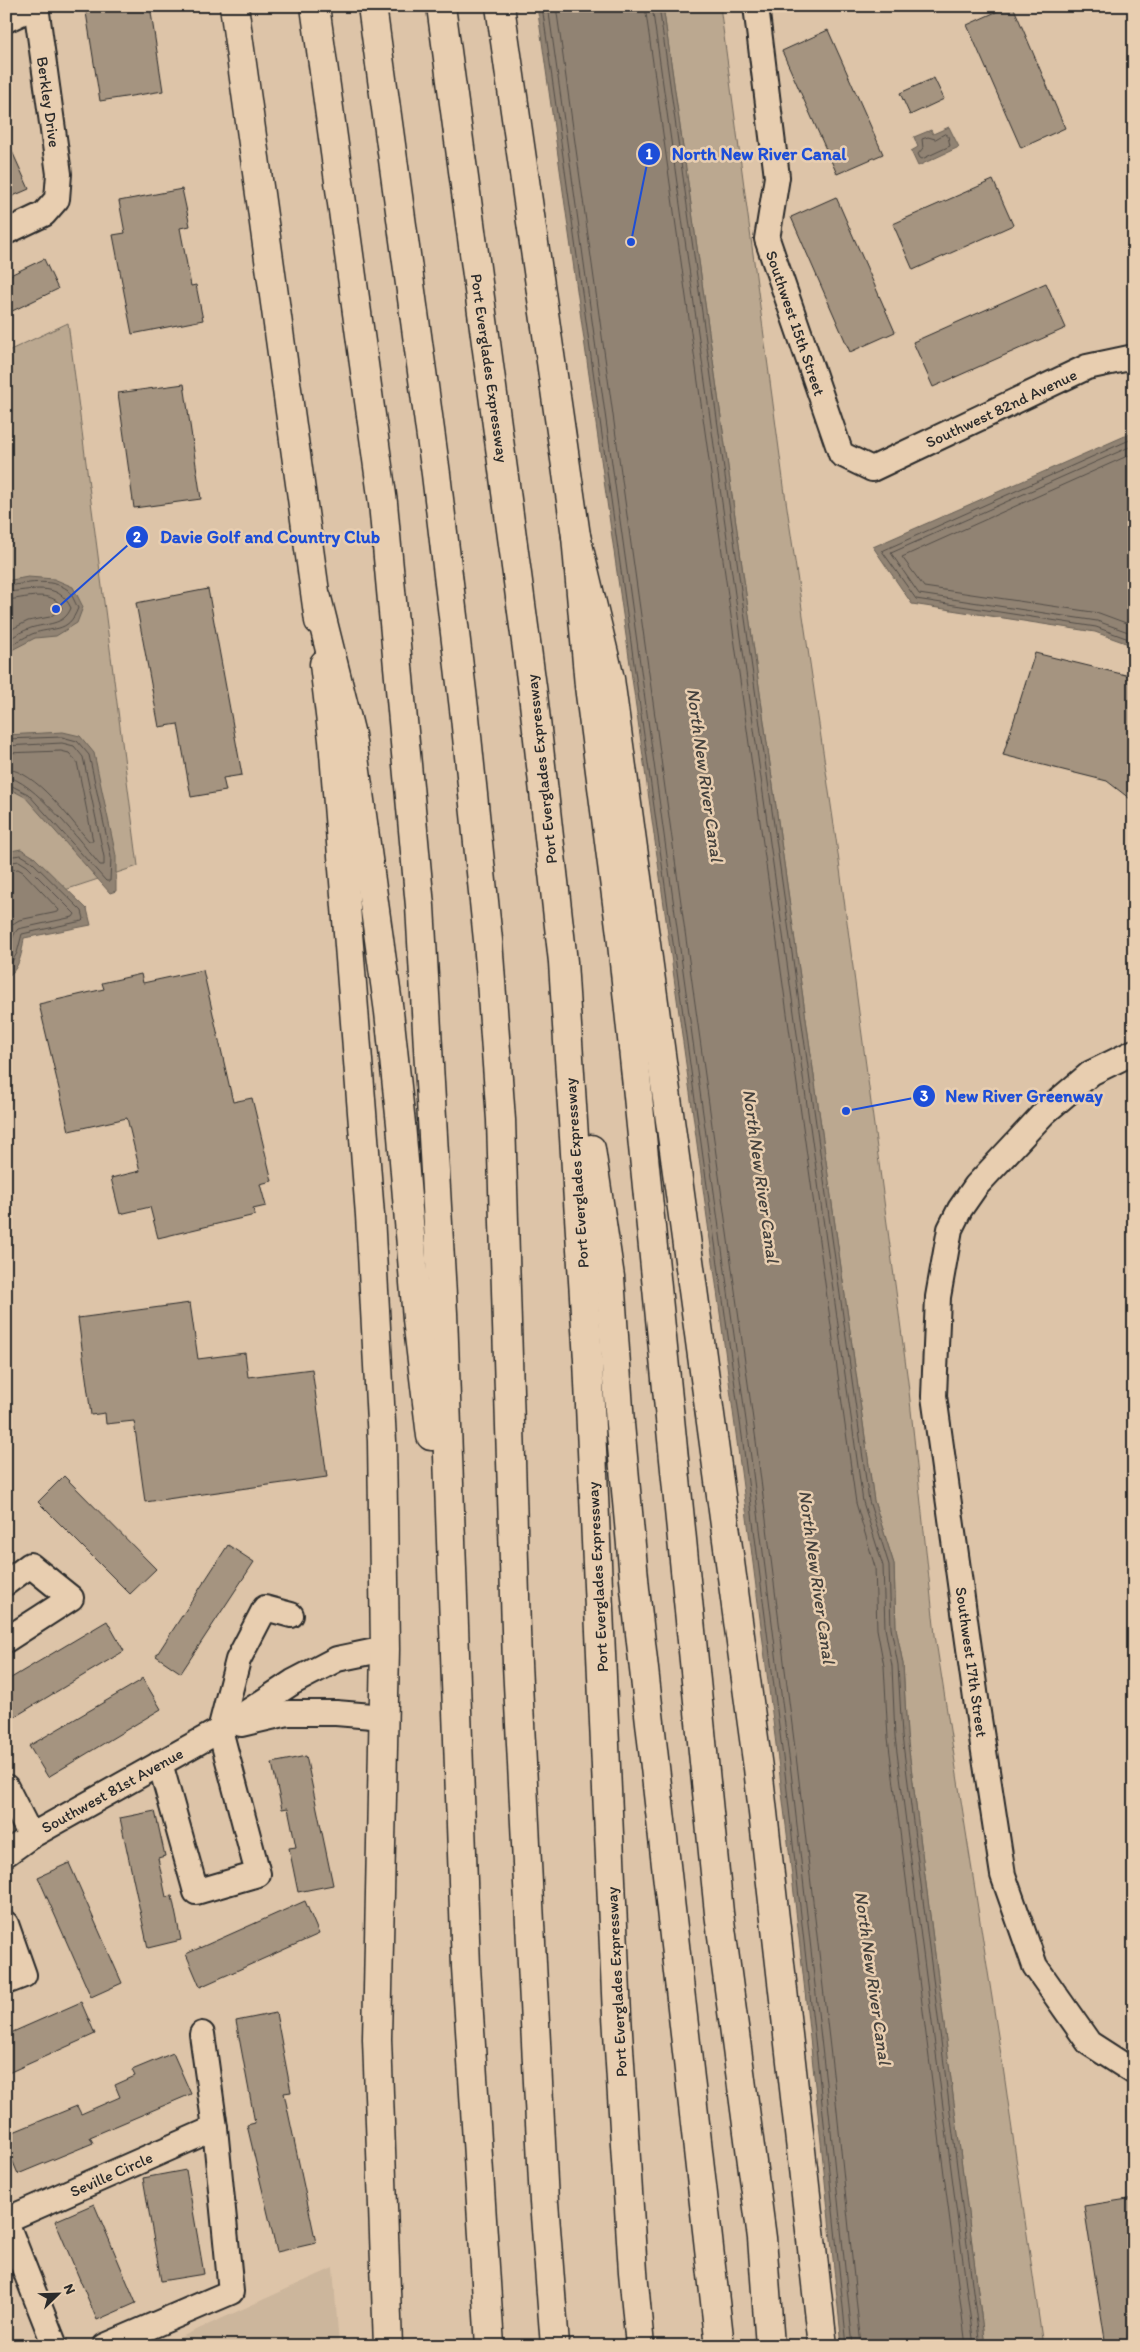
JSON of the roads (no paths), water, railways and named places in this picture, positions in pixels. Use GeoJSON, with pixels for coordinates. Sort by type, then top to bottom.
{"type":"FeatureCollection","features":[{"type":"Feature","properties":{"kind":"main road"},"geometry":{"type":"LineString","coordinates":[[234,6],[317,598],[333,740],[370,1215],[382,1459],[385,1649],[377,2039],[388,2346]]}},
{"type":"Feature","properties":{"kind":"main road"},"geometry":{"type":"LineString","coordinates":[[315,6],[383,503],[420,906],[443,1313],[467,1976],[490,2346]]}},
{"type":"Feature","properties":{"kind":"main road"},"geometry":{"type":"LineString","coordinates":[[372,6],[436,474],[465,717],[489,950],[501,1120],[517,1664],[544,2202],[555,2346]]}},
{"type":"Feature","properties":{"kind":"main road","name":"Port Everglades Expressway"},"geometry":{"type":"LineString","coordinates":[[440,6],[530,668],[563,962],[588,1360],[617,2016],[633,2272],[640,2346]]}},
{"type":"Feature","properties":{"kind":"main road"},"geometry":{"type":"LineString","coordinates":[[500,6],[576,536],[588,686],[620,934],[637,1086],[719,1913],[762,2238],[770,2346]]}},
{"type":"Feature","properties":{"kind":"main road"},"geometry":{"type":"LineString","coordinates":[[576,536],[610,679],[613,699],[758,1768],[823,2346]]}},
{"type":"Feature","properties":{"kind":"main road"},"geometry":{"type":"LineString","coordinates":[[317,598],[352,735],[401,1124],[417,1319],[454,1634]]}},
{"type":"Feature","properties":{"kind":"main road"},"geometry":{"type":"LineString","coordinates":[[563,962],[610,1278],[620,1424],[635,1589],[720,2346]]}},
{"type":"Feature","properties":{"kind":"street"},"geometry":{"type":"LineString","coordinates":[[6,20],[36,6]]}},
{"type":"Feature","properties":{"kind":"street","name":"Berkley Drive"},"geometry":{"type":"LineString","coordinates":[[6,232],[44,214],[57,199],[59,174],[36,6]]}},
{"type":"Feature","properties":{"kind":"street","name":"Southwest 15th Street"},"geometry":{"type":"LineString","coordinates":[[756,6],[777,177],[767,239],[841,454],[872,469]]}},
{"type":"Feature","properties":{"kind":"street","name":"Southwest 82nd Avenue"},"geometry":{"type":"LineString","coordinates":[[872,469],[1087,367],[1134,357]]}},
{"type":"Feature","properties":{"kind":"street","name":"Southwest 17th Street"},"geometry":{"type":"LineString","coordinates":[[1134,1052],[1091,1073],[1044,1113],[976,1186],[960,1209],[950,1229],[938,1298],[934,1396],[977,1706],[1004,1875],[1035,1966],[1089,2043],[1134,2072]]}},
{"type":"Feature","properties":{"kind":"street"},"geometry":{"type":"LineString","coordinates":[[6,1583],[30,1564],[71,1598],[6,1640]]}},
{"type":"Feature","properties":{"kind":"street"},"geometry":{"type":"LineString","coordinates":[[160,1764],[196,1892],[258,1874],[220,1730],[238,1660],[265,1608],[291,1615]]}},
{"type":"Feature","properties":{"kind":"street","name":"Southwest 81st Avenue"},"geometry":{"type":"LineString","coordinates":[[6,1854],[31,1836],[220,1730],[293,1682],[337,1660],[385,1649]]}},
{"type":"Feature","properties":{"kind":"street","name":"Southwest 81st Avenue"},"geometry":{"type":"LineString","coordinates":[[220,1730],[288,1713],[336,1713],[384,1717]]}},
{"type":"Feature","properties":{"kind":"street"},"geometry":{"type":"LineString","coordinates":[[6,1787],[31,1836]]}},
{"type":"Feature","properties":{"kind":"street"},"geometry":{"type":"LineString","coordinates":[[6,1924],[24,1975],[6,1982]]}},
{"type":"Feature","properties":{"kind":"street"},"geometry":{"type":"LineString","coordinates":[[105,2346],[231,2292],[215,2128],[202,2034]]}},
{"type":"Feature","properties":{"kind":"street","name":"Seville Circle"},"geometry":{"type":"LineString","coordinates":[[55,2346],[6,2221],[215,2128]]}},
{"type":"Feature","properties":{"kind":"water"},"geometry":{"type":"Polygon","coordinates":[[[537,6],[663,6],[874,1501],[894,1564],[896,1628],[903,1664],[907,1735],[985,2346],[842,2346],[796,1912],[751,1548],[692,1107],[537,6]]]}},
{"type":"Feature","properties":{"kind":"water"},"geometry":{"type":"Polygon","coordinates":[[[949,127],[959,147],[918,166],[911,151],[918,147],[914,137],[931,130],[933,134],[949,127]]]}},
{"type":"Feature","properties":{"kind":"water"},"geometry":{"type":"Polygon","coordinates":[[[1134,432],[1134,646],[1095,632],[912,604],[873,547],[1134,432]]]}},
{"type":"Feature","properties":{"kind":"water"},"geometry":{"type":"Polygon","coordinates":[[[28,577],[54,579],[73,587],[83,607],[77,623],[56,636],[35,638],[6,653],[6,581],[28,577]]]}},
{"type":"Feature","properties":{"kind":"water"},"geometry":{"type":"Polygon","coordinates":[[[63,732],[80,736],[94,753],[116,856],[116,891],[110,893],[25,797],[6,787],[6,735],[63,732]]]}},
{"type":"Feature","properties":{"kind":"water"},"geometry":{"type":"Polygon","coordinates":[[[21,849],[34,857],[87,909],[91,925],[24,938],[17,965],[6,978],[6,852],[21,849]]]}},
{"type":"Feature","properties":{"kind":"place","name":"North New River Canal"},"geometry":{"type":"Point","coordinates":[631,242]}},
{"type":"Feature","properties":{"kind":"place","name":"Davie Golf and Country Club"},"geometry":{"type":"Point","coordinates":[56,609]}},
{"type":"Feature","properties":{"kind":"place","name":"New River Greenway"},"geometry":{"type":"Point","coordinates":[846,1111]}}]}
